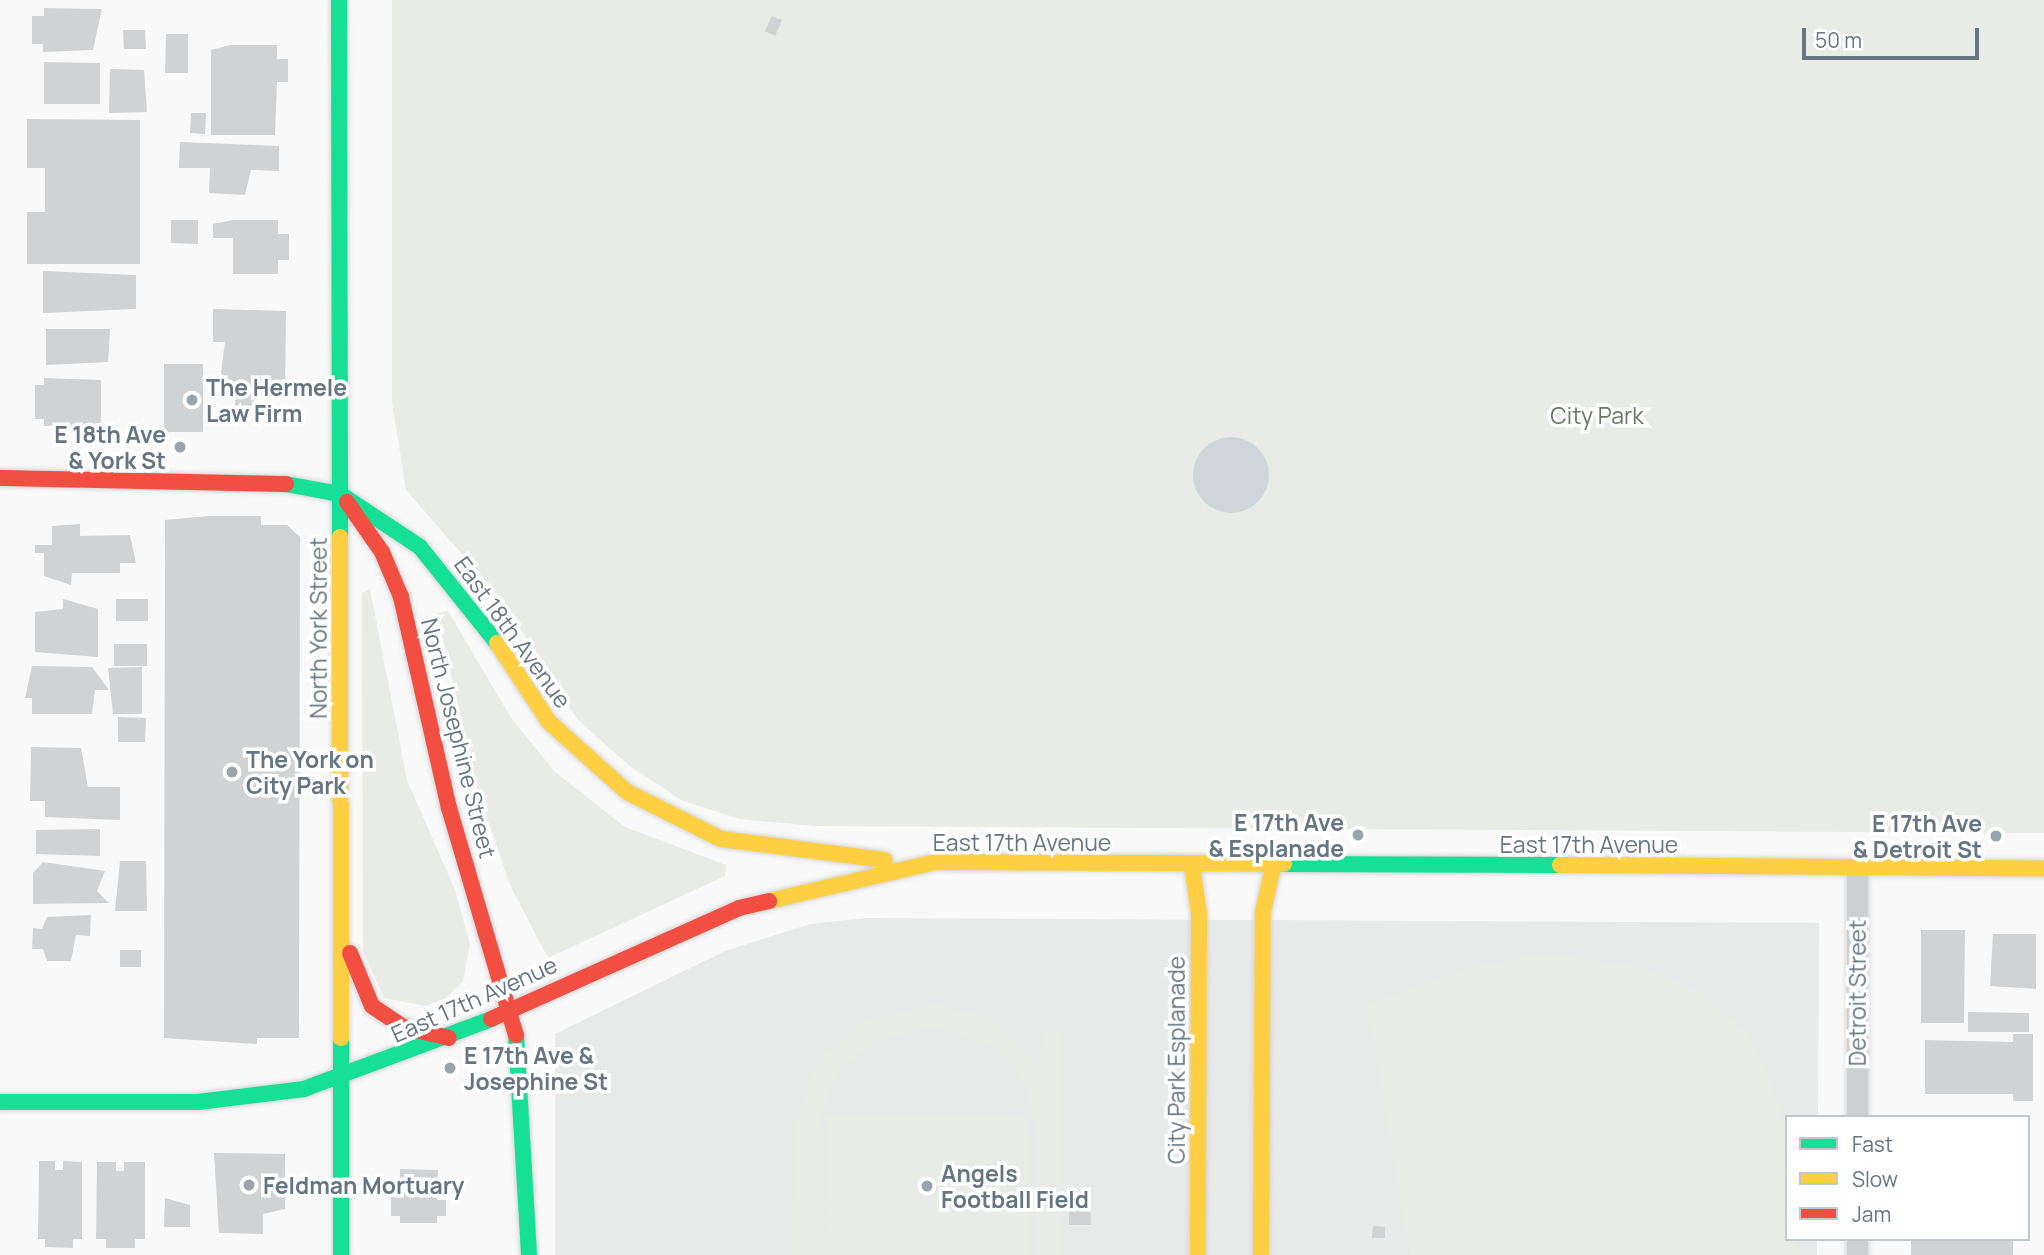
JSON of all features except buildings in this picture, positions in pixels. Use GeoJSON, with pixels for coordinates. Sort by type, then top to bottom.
{"type":"FeatureCollection","features":[{"type":"Feature","properties":{"kind":"main road","name":"North York Street"},"geometry":{"type":"LineString","coordinates":[[339,0],[341,1255]]}},
{"type":"Feature","properties":{"kind":"main road","name":"East 18th Avenue"},"geometry":{"type":"LineString","coordinates":[[0,478],[264,480],[340,494],[420,547],[478,615],[549,722],[593,766],[641,801],[708,835],[745,845],[935,862]]}},
{"type":"Feature","properties":{"kind":"main road","name":"North Josephine Street"},"geometry":{"type":"LineString","coordinates":[[340,494],[377,544],[401,597],[449,808],[513,1008],[525,1112],[529,1255]]}},
{"type":"Feature","properties":{"kind":"main road","name":"East 17th Avenue"},"geometry":{"type":"LineString","coordinates":[[0,1102],[210,1101],[341,1079],[449,1038],[739,908],[935,862],[1273,867],[2044,868]]}},
{"type":"Feature","properties":{"kind":"main road","name":"City Park Esplanade"},"geometry":{"type":"LineString","coordinates":[[1192,866],[1199,913],[1198,1255]]}},
{"type":"Feature","properties":{"kind":"main road"},"geometry":{"type":"LineString","coordinates":[[1261,1255],[1262,912],[1273,867]]}},
{"type":"Feature","properties":{"kind":"main road"},"geometry":{"type":"LineString","coordinates":[[341,901],[353,968],[372,1006],[403,1027],[449,1038]]}},
{"type":"Feature","properties":{"kind":"street","name":"Detroit Street"},"geometry":{"type":"LineString","coordinates":[[1857,868],[1857,1115]]}},
{"type":"Feature","properties":{"kind":"shaded area"},"geometry":{"type":"Polygon","coordinates":[[[1231,437],[1246,440],[1258,448],[1266,460],[1269,475],[1266,490],[1258,502],[1246,510],[1231,513],[1216,510],[1204,502],[1196,490],[1193,475],[1196,460],[1204,448],[1216,440],[1231,437]]]}},
{"type":"Feature","properties":{"kind":"shaded area"},"geometry":{"type":"Polygon","coordinates":[[[867,918],[1819,923],[1818,1115],[1785,1115],[1785,1241],[1817,1241],[1817,1255],[555,1255],[555,1034],[725,951],[810,924],[867,918]]]}},
{"type":"Feature","properties":{"kind":"green space","name":"City Park"},"geometry":{"type":"Polygon","coordinates":[[[392,0],[2044,0],[2044,833],[814,826],[740,819],[683,801],[631,767],[577,719],[504,602],[406,490],[392,402],[392,0]]]}},
{"type":"Feature","properties":{"kind":"green space"},"geometry":{"type":"Polygon","coordinates":[[[370,589],[407,780],[455,890],[470,944],[463,981],[446,998],[425,1006],[384,998],[363,951],[362,593],[370,589]]]}},
{"type":"Feature","properties":{"kind":"green space"},"geometry":{"type":"Polygon","coordinates":[[[448,611],[511,718],[555,772],[625,827],[726,865],[725,876],[548,958],[510,885],[478,792],[437,613],[448,611]]]}},
{"type":"Feature","properties":{"kind":"green space"},"geometry":{"type":"Polygon","coordinates":[[[1544,954],[1636,966],[1669,978],[1705,996],[1751,1038],[1778,1101],[1785,1133],[1785,1241],[1797,1241],[1799,1255],[1410,1255],[1367,1005],[1471,967],[1544,954]]]}},
{"type":"Feature","properties":{"kind":"green space"},"geometry":{"type":"Polygon","coordinates":[[[935,1004],[990,1018],[1041,1066],[1042,1031],[1061,1031],[1060,1255],[1037,1255],[1037,1133],[1026,1083],[993,1046],[934,1027],[873,1041],[836,1075],[818,1125],[816,1255],[792,1255],[795,1123],[817,1062],[862,1021],[935,1004]]]}},
{"type":"Feature","properties":{"kind":"green space","name":"Angels Football Field"},"geometry":{"type":"Polygon","coordinates":[[[826,1116],[1029,1117],[1029,1255],[825,1255],[826,1116]]]}},
{"type":"Feature","properties":{"kind":"traffic: fast"},"geometry":{"type":"LineString","coordinates":[[339,0],[340,537]]}},
{"type":"Feature","properties":{"kind":"traffic: fast"},"geometry":{"type":"LineString","coordinates":[[286,484],[340,494],[420,547],[497,643]]}},
{"type":"Feature","properties":{"kind":"traffic: fast"},"geometry":{"type":"LineString","coordinates":[[1284,864],[1560,865]]}},
{"type":"Feature","properties":{"kind":"traffic: fast"},"geometry":{"type":"LineString","coordinates":[[0,1102],[198,1102],[304,1089],[491,1019]]}},
{"type":"Feature","properties":{"kind":"traffic: fast"},"geometry":{"type":"LineString","coordinates":[[516,1035],[529,1255]]}},
{"type":"Feature","properties":{"kind":"traffic: fast"},"geometry":{"type":"LineString","coordinates":[[341,1038],[341,1255]]}},
{"type":"Feature","properties":{"kind":"traffic: slow"},"geometry":{"type":"LineString","coordinates":[[340,537],[341,1038]]}},
{"type":"Feature","properties":{"kind":"traffic: slow"},"geometry":{"type":"LineString","coordinates":[[497,643],[549,722],[627,792],[721,839],[885,860]]}},
{"type":"Feature","properties":{"kind":"traffic: slow"},"geometry":{"type":"LineString","coordinates":[[769,901],[935,862],[1284,864]]}},
{"type":"Feature","properties":{"kind":"traffic: slow"},"geometry":{"type":"LineString","coordinates":[[1560,865],[2044,868]]}},
{"type":"Feature","properties":{"kind":"traffic: slow"},"geometry":{"type":"LineString","coordinates":[[1192,866],[1199,913],[1198,1255]]}},
{"type":"Feature","properties":{"kind":"traffic: slow"},"geometry":{"type":"LineString","coordinates":[[1261,1255],[1263,912],[1273,867]]}},
{"type":"Feature","properties":{"kind":"traffic: jam"},"geometry":{"type":"LineString","coordinates":[[0,478],[286,484]]}},
{"type":"Feature","properties":{"kind":"traffic: jam"},"geometry":{"type":"LineString","coordinates":[[347,502],[382,552],[401,597],[449,808],[516,1035]]}},
{"type":"Feature","properties":{"kind":"traffic: jam"},"geometry":{"type":"LineString","coordinates":[[491,1019],[739,908],[769,901]]}},
{"type":"Feature","properties":{"kind":"traffic: jam"},"geometry":{"type":"LineString","coordinates":[[350,953],[372,1006],[403,1027],[449,1038]]}},
{"type":"Feature","properties":{"kind":"place","name":"The Hermele Law Firm"},"geometry":{"type":"Point","coordinates":[192,400]}},
{"type":"Feature","properties":{"kind":"place","name":"E 18th Ave & York St"},"geometry":{"type":"Point","coordinates":[180,447]}},
{"type":"Feature","properties":{"kind":"place","name":"The York on City Park"},"geometry":{"type":"Point","coordinates":[232,772]}},
{"type":"Feature","properties":{"kind":"place","name":"E 17th Ave & Esplanade"},"geometry":{"type":"Point","coordinates":[1358,835]}},
{"type":"Feature","properties":{"kind":"place","name":"E 17th Ave & Detroit St"},"geometry":{"type":"Point","coordinates":[1996,836]}},
{"type":"Feature","properties":{"kind":"place","name":"E 17th Ave & Josephine St"},"geometry":{"type":"Point","coordinates":[450,1068]}},
{"type":"Feature","properties":{"kind":"place","name":"Feldman Mortuary"},"geometry":{"type":"Point","coordinates":[249,1185]}},
{"type":"Feature","properties":{"kind":"place","name":"Angels Football Field"},"geometry":{"type":"Point","coordinates":[927,1186]}}]}
